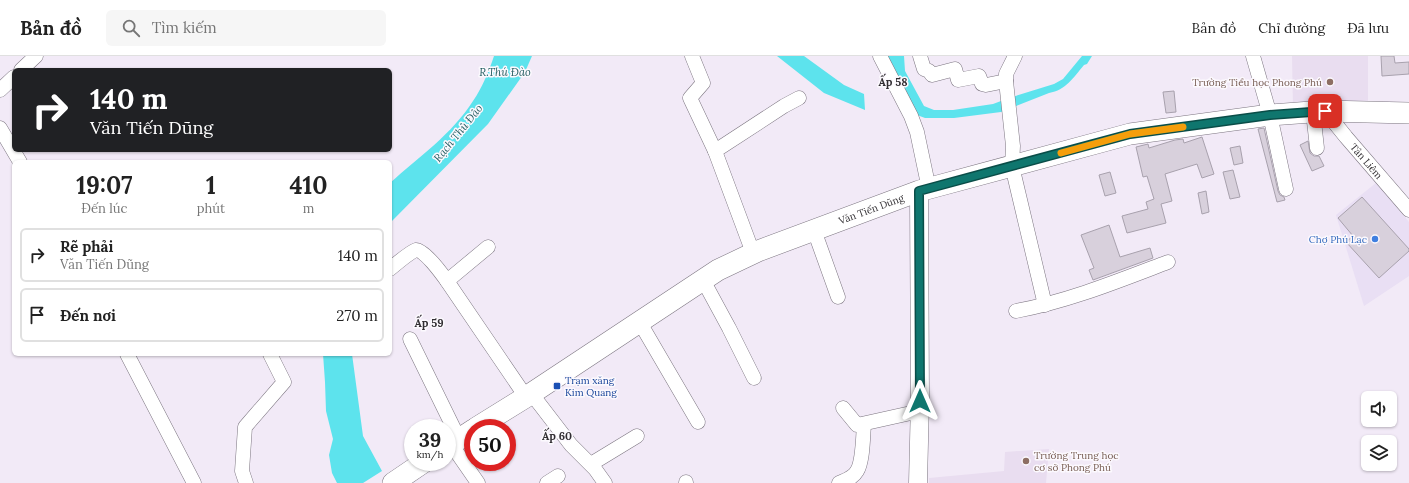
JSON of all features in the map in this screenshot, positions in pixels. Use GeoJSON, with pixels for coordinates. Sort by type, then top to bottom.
{"type":"FeatureCollection","features":[{"type":"Feature","properties":{"kind":"highway","name":"Văn Tiến Dũng"},"geometry":{"type":"LineString","coordinates":[[490,419],[718,270],[753,253],[924,190],[1130,134],[1270,115],[1319,111],[1409,113]]}},
{"type":"Feature","properties":{"kind":"highway"},"geometry":{"type":"LineString","coordinates":[[395,482],[411,471]]}},
{"type":"Feature","properties":{"kind":"main road"},"geometry":{"type":"LineString","coordinates":[[917,483],[920,411],[924,190]]}},
{"type":"Feature","properties":{"kind":"street"},"geometry":{"type":"LineString","coordinates":[[23,68],[36,56]]}},
{"type":"Feature","properties":{"kind":"street"},"geometry":{"type":"LineString","coordinates":[[692,56],[703,83],[690,98],[715,151],[753,253]]}},
{"type":"Feature","properties":{"kind":"street"},"geometry":{"type":"LineString","coordinates":[[880,56],[911,116],[920,144],[924,190]]}},
{"type":"Feature","properties":{"kind":"street"},"geometry":{"type":"LineString","coordinates":[[920,56],[924,69],[932,75],[955,69],[958,80],[979,76],[982,84],[986,85],[1006,81]]}},
{"type":"Feature","properties":{"kind":"street"},"geometry":{"type":"LineString","coordinates":[[1015,56],[1006,74],[1013,146],[1012,166],[1045,305]]}},
{"type":"Feature","properties":{"kind":"street"},"geometry":{"type":"LineString","coordinates":[[1253,56],[1270,115],[1286,190]]}},
{"type":"Feature","properties":{"kind":"street"},"geometry":{"type":"LineString","coordinates":[[0,90],[12,79]]}},
{"type":"Feature","properties":{"kind":"street"},"geometry":{"type":"LineString","coordinates":[[715,151],[784,106],[799,98]]}},
{"type":"Feature","properties":{"kind":"street"},"geometry":{"type":"LineString","coordinates":[[1317,148],[1319,111]]}},
{"type":"Feature","properties":{"kind":"street","name":"Tân Liêm"},"geometry":{"type":"LineString","coordinates":[[1319,111],[1346,137],[1409,210]]}},
{"type":"Feature","properties":{"kind":"street"},"geometry":{"type":"LineString","coordinates":[[0,128],[12,148]]}},
{"type":"Feature","properties":{"kind":"street"},"geometry":{"type":"LineString","coordinates":[[814,230],[838,297]]}},
{"type":"Feature","properties":{"kind":"street"},"geometry":{"type":"LineString","coordinates":[[447,281],[488,247]]}},
{"type":"Feature","properties":{"kind":"street"},"geometry":{"type":"LineString","coordinates":[[392,267],[415,250],[420,250],[427,256],[447,281],[529,395],[571,445],[591,464],[605,483]]}},
{"type":"Feature","properties":{"kind":"street"},"geometry":{"type":"LineString","coordinates":[[1016,311],[1045,305],[1107,286],[1168,262]]}},
{"type":"Feature","properties":{"kind":"street"},"geometry":{"type":"LineString","coordinates":[[703,280],[754,378]]}},
{"type":"Feature","properties":{"kind":"street"},"geometry":{"type":"LineString","coordinates":[[639,321],[698,422]]}},
{"type":"Feature","properties":{"kind":"street"},"geometry":{"type":"LineString","coordinates":[[410,339],[478,483]]}},
{"type":"Feature","properties":{"kind":"street"},"geometry":{"type":"LineString","coordinates":[[128,356],[194,483]]}},
{"type":"Feature","properties":{"kind":"street"},"geometry":{"type":"LineString","coordinates":[[246,483],[242,471],[245,427],[284,382],[271,356]]}},
{"type":"Feature","properties":{"kind":"street"},"geometry":{"type":"LineString","coordinates":[[843,408],[857,425],[920,411]]}},
{"type":"Feature","properties":{"kind":"street"},"geometry":{"type":"LineString","coordinates":[[839,483],[850,478],[857,472],[860,465],[864,424]]}},
{"type":"Feature","properties":{"kind":"street"},"geometry":{"type":"LineString","coordinates":[[591,464],[637,436]]}},
{"type":"Feature","properties":{"kind":"shaded area","name":"Trường Tiểu học Phong Phú"},"geometry":{"type":"Polygon","coordinates":[[[1292,56],[1368,56],[1368,108],[1293,108],[1292,56]]]}},
{"type":"Feature","properties":{"kind":"shaded area"},"geometry":{"type":"Polygon","coordinates":[[[1376,183],[1409,222],[1409,276],[1364,306],[1336,215],[1376,183]]]}},
{"type":"Feature","properties":{"kind":"shaded area","name":"Trường Trung học cơ sở Phong Phú"},"geometry":{"type":"Polygon","coordinates":[[[1049,449],[1046,483],[929,483],[929,478],[1004,471],[1005,452],[1049,449]]]}},
{"type":"Feature","properties":{"kind":"water","name":"R.Thú Đào"},"geometry":{"type":"Polygon","coordinates":[[[494,56],[532,56],[525,72],[488,124],[392,221],[392,181],[445,135],[465,113],[488,73],[494,56]]]}},
{"type":"Feature","properties":{"kind":"water"},"geometry":{"type":"Polygon","coordinates":[[[777,56],[804,56],[844,85],[864,94],[865,110],[824,93],[777,56]]]}},
{"type":"Feature","properties":{"kind":"water"},"geometry":{"type":"Polygon","coordinates":[[[886,56],[904,56],[905,71],[924,106],[934,110],[953,110],[993,104],[1054,84],[1063,79],[1082,56],[1092,56],[1087,64],[1084,65],[1073,79],[1065,86],[1001,112],[954,118],[925,118],[917,115],[886,56]]]}},
{"type":"Feature","properties":{"kind":"water"},"geometry":{"type":"Polygon","coordinates":[[[323,356],[352,356],[363,436],[382,471],[363,483],[337,483],[332,473],[329,455],[333,439],[326,411],[323,356]]]}},
{"type":"Feature","properties":{"kind":"building"},"geometry":{"type":"Polygon","coordinates":[[[1381,56],[1394,56],[1395,63],[1409,62],[1409,74],[1382,76],[1381,56]]]}},
{"type":"Feature","properties":{"kind":"building"},"geometry":{"type":"Polygon","coordinates":[[[1174,91],[1176,112],[1166,113],[1163,92],[1174,91]]]}},
{"type":"Feature","properties":{"kind":"building"},"geometry":{"type":"Polygon","coordinates":[[[1264,128],[1278,191],[1285,200],[1277,202],[1258,129],[1264,128]]]}},
{"type":"Feature","properties":{"kind":"building"},"geometry":{"type":"Polygon","coordinates":[[[1202,137],[1214,174],[1202,178],[1197,164],[1165,174],[1172,201],[1161,204],[1166,223],[1127,233],[1122,216],[1148,209],[1146,202],[1154,199],[1147,176],[1143,177],[1136,147],[1148,144],[1149,148],[1183,139],[1184,143],[1202,137]]]}},
{"type":"Feature","properties":{"kind":"building"},"geometry":{"type":"Polygon","coordinates":[[[1308,141],[1310,153],[1314,156],[1319,156],[1324,166],[1312,171],[1300,145],[1308,141]]]}},
{"type":"Feature","properties":{"kind":"building"},"geometry":{"type":"Polygon","coordinates":[[[1240,146],[1243,163],[1234,165],[1230,148],[1240,146]]]}},
{"type":"Feature","properties":{"kind":"building"},"geometry":{"type":"Polygon","coordinates":[[[1233,170],[1240,197],[1230,199],[1223,172],[1233,170]]]}},
{"type":"Feature","properties":{"kind":"building"},"geometry":{"type":"Polygon","coordinates":[[[1110,172],[1116,193],[1105,196],[1099,175],[1110,172]]]}},
{"type":"Feature","properties":{"kind":"building"},"geometry":{"type":"Polygon","coordinates":[[[1206,191],[1209,212],[1202,214],[1198,193],[1206,191]]]}},
{"type":"Feature","properties":{"kind":"building","name":"Chợ Phú Lạc"},"geometry":{"type":"Polygon","coordinates":[[[1362,197],[1409,249],[1409,251],[1379,278],[1346,242],[1353,236],[1338,218],[1362,197]]]}},
{"type":"Feature","properties":{"kind":"building"},"geometry":{"type":"Polygon","coordinates":[[[1109,225],[1120,257],[1150,248],[1153,258],[1093,280],[1089,270],[1094,268],[1081,235],[1109,225]]]}},
{"type":"Feature","properties":{"kind":"slow traffic"},"geometry":{"type":"LineString","coordinates":[[1061,153],[1130,134],[1183,127]]}},
{"type":"Feature","properties":{"kind":"place","name":"Trường Tiểu học Phong Phú"},"geometry":{"type":"Point","coordinates":[1330,82]}},
{"type":"Feature","properties":{"kind":"place","name":"Chợ Phú Lạc"},"geometry":{"type":"Point","coordinates":[1375,239]}},
{"type":"Feature","properties":{"kind":"place","name":"Trạm xăng Kim Quang"},"geometry":{"type":"Point","coordinates":[557,386]}},
{"type":"Feature","properties":{"kind":"place","name":"Trường Trung học cơ sở Phong Phú"},"geometry":{"type":"Point","coordinates":[1026,461]}},
{"type":"Feature","properties":{"kind":"district","name":"Ấp 58"},"geometry":{"type":"Point","coordinates":[893,82]}},
{"type":"Feature","properties":{"kind":"district","name":"Ấp 59"},"geometry":{"type":"Point","coordinates":[429,323]}},
{"type":"Feature","properties":{"kind":"district","name":"Ấp 60"},"geometry":{"type":"Point","coordinates":[557,436]}},
{"type":"Feature","properties":{"kind":"route"},"geometry":{"type":"LineString","coordinates":[[920,401],[919,191],[1130,134],[1270,115],[1325,111]]}},
{"type":"Feature","properties":{"kind":"water label","name":"Rạch Thủ Đảo"},"geometry":{"type":"Point","coordinates":[458,133]}}]}
